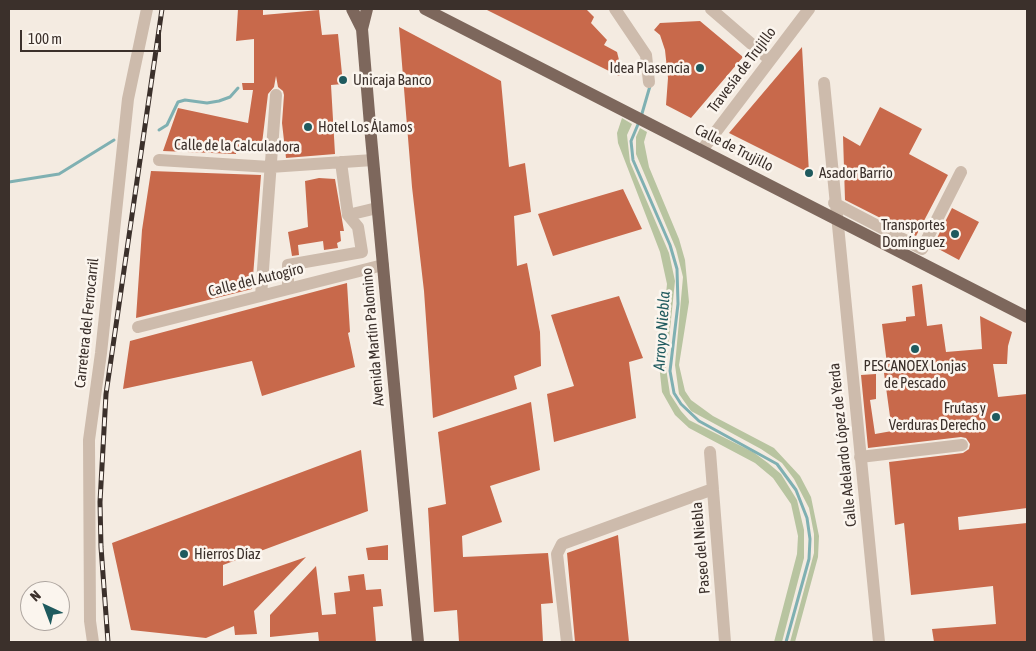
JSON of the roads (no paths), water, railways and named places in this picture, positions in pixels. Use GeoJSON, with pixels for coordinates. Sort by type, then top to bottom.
{"type":"FeatureCollection","features":[{"type":"Feature","properties":{"kind":"main road","name":"Avenida Martín Palomino"},"geometry":{"type":"LineString","coordinates":[[352,9],[362,28]]}},
{"type":"Feature","properties":{"kind":"main road","name":"Avenida Martín Palomino"},"geometry":{"type":"LineString","coordinates":[[367,9],[362,28],[382,265],[418,642]]}},
{"type":"Feature","properties":{"kind":"main road","name":"Calle de Trujillo"},"geometry":{"type":"LineString","coordinates":[[425,9],[1027,317]]}},
{"type":"Feature","properties":{"kind":"street","name":"Carretera del Ferrocarril"},"geometry":{"type":"LineString","coordinates":[[93,642],[90,621],[89,440],[102,353],[128,99],[147,9]]}},
{"type":"Feature","properties":{"kind":"street"},"geometry":{"type":"LineString","coordinates":[[615,9],[646,55],[649,82]]}},
{"type":"Feature","properties":{"kind":"street"},"geometry":{"type":"LineString","coordinates":[[711,9],[770,60]]}},
{"type":"Feature","properties":{"kind":"street","name":"Travesía de Trujillo"},"geometry":{"type":"LineString","coordinates":[[702,150],[770,60],[804,11]]}},
{"type":"Feature","properties":{"kind":"street","name":"Calle Adelardo López de Yerda"},"geometry":{"type":"LineString","coordinates":[[824,83],[834,203],[879,642]]}},
{"type":"Feature","properties":{"kind":"street"},"geometry":{"type":"LineString","coordinates":[[261,296],[276,95]]}},
{"type":"Feature","properties":{"kind":"street","name":"Calle de la Calculadora"},"geometry":{"type":"LineString","coordinates":[[159,160],[270,167],[373,160]]}},
{"type":"Feature","properties":{"kind":"street"},"geometry":{"type":"LineString","coordinates":[[341,162],[348,215],[358,227],[365,270]]}},
{"type":"Feature","properties":{"kind":"street"},"geometry":{"type":"LineString","coordinates":[[834,203],[922,249],[961,172]]}},
{"type":"Feature","properties":{"kind":"street"},"geometry":{"type":"LineString","coordinates":[[348,215],[377,208]]}},
{"type":"Feature","properties":{"kind":"street"},"geometry":{"type":"LineString","coordinates":[[288,288],[288,265],[362,252]]}},
{"type":"Feature","properties":{"kind":"street"},"geometry":{"type":"LineString","coordinates":[[308,284],[313,261]]}},
{"type":"Feature","properties":{"kind":"street","name":"Calle del Autogiro"},"geometry":{"type":"LineString","coordinates":[[138,327],[382,265]]}},
{"type":"Feature","properties":{"kind":"street"},"geometry":{"type":"LineString","coordinates":[[860,457],[962,445]]}},
{"type":"Feature","properties":{"kind":"street","name":"Paseo del Niebla"},"geometry":{"type":"LineString","coordinates":[[710,452],[725,642]]}},
{"type":"Feature","properties":{"kind":"street"},"geometry":{"type":"LineString","coordinates":[[566,642],[558,554],[562,544],[713,489]]}},
{"type":"Feature","properties":{"kind":"waterway","name":"Arroyo Niebla"},"geometry":{"type":"LineString","coordinates":[[641,117],[650,86]]}},
{"type":"Feature","properties":{"kind":"waterway"},"geometry":{"type":"LineString","coordinates":[[159,130],[167,125],[178,102],[185,100],[207,103],[219,101],[230,97],[238,88]]}},
{"type":"Feature","properties":{"kind":"waterway","name":"Arroyo Niebla"},"geometry":{"type":"LineString","coordinates":[[639,122],[631,141],[633,160],[670,245],[677,269],[678,304],[670,371],[674,393],[681,404],[699,421],[777,464],[796,490],[807,518],[810,539],[809,559],[786,642]]}},
{"type":"Feature","properties":{"kind":"waterway"},"geometry":{"type":"LineString","coordinates":[[9,182],[59,174],[114,140]]}},
{"type":"Feature","properties":{"kind":"railway"},"geometry":{"type":"LineString","coordinates":[[108,642],[101,547],[100,502],[106,394],[162,9]]}},
{"type":"Feature","properties":{"kind":"place","name":"Idea Plasencia"},"geometry":{"type":"Point","coordinates":[700,68]}},
{"type":"Feature","properties":{"kind":"place","name":"Unicaja Banco"},"geometry":{"type":"Point","coordinates":[343,80]}},
{"type":"Feature","properties":{"kind":"place","name":"Hotel Los Álamos"},"geometry":{"type":"Point","coordinates":[308,127]}},
{"type":"Feature","properties":{"kind":"place","name":"Asador Barrio"},"geometry":{"type":"Point","coordinates":[809,173]}},
{"type":"Feature","properties":{"kind":"place","name":"Transportes Domínguez"},"geometry":{"type":"Point","coordinates":[955,234]}},
{"type":"Feature","properties":{"kind":"place","name":"PESCANOEX Lonjas de Pescado"},"geometry":{"type":"Point","coordinates":[915,349]}},
{"type":"Feature","properties":{"kind":"place","name":"Frutas y Verduras Derecho"},"geometry":{"type":"Point","coordinates":[996,417]}},
{"type":"Feature","properties":{"kind":"place","name":"Hierros Díaz"},"geometry":{"type":"Point","coordinates":[184,554]}}]}
